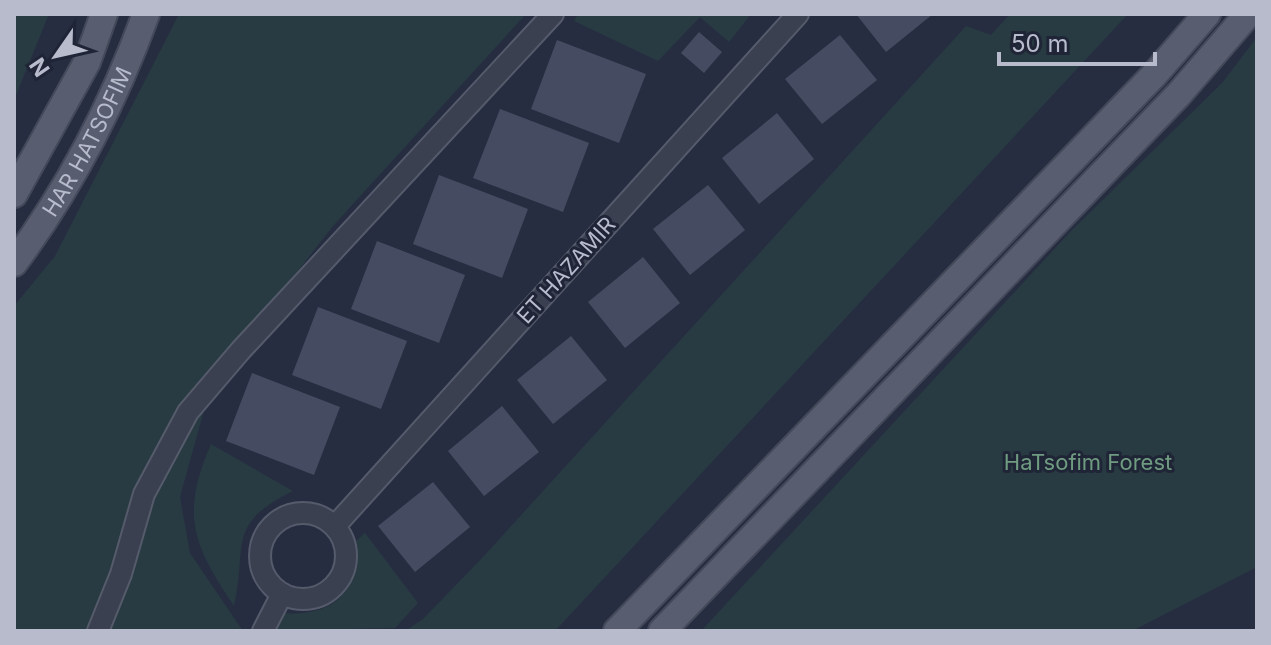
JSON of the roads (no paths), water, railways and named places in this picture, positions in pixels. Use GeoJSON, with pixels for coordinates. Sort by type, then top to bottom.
{"type":"FeatureCollection","features":[{"type":"Feature","properties":{"kind":"main road","name":"HAR HATSOFIM"},"geometry":{"type":"LineString","coordinates":[[14,194],[87,62],[104,14]]}},
{"type":"Feature","properties":{"kind":"main road","name":"HAR HATSOFIM"},"geometry":{"type":"LineString","coordinates":[[14,263],[67,184],[123,78],[146,14]]}},
{"type":"Feature","properties":{"kind":"main road"},"geometry":{"type":"LineString","coordinates":[[617,631],[1155,74],[1207,14]]}},
{"type":"Feature","properties":{"kind":"main road"},"geometry":{"type":"LineString","coordinates":[[662,631],[1179,94],[1248,14]]}},
{"type":"Feature","properties":{"kind":"street"},"geometry":{"type":"LineString","coordinates":[[98,631],[121,574],[144,494],[188,412],[252,338],[553,14]]}},
{"type":"Feature","properties":{"kind":"street","name":"ET HAZAMIR"},"geometry":{"type":"LineString","coordinates":[[335,526],[798,14]]}},
{"type":"Feature","properties":{"kind":"street"},"geometry":{"type":"LineString","coordinates":[[308,512],[335,526],[346,547],[346,562],[337,583],[311,599],[282,594],[263,573],[261,543],[268,529],[293,513],[308,512]]}},
{"type":"Feature","properties":{"kind":"street"},"geometry":{"type":"LineString","coordinates":[[263,631],[282,594]]}},
{"type":"Feature","properties":{"kind":"park label","name":"HaTsofim Forest"},"geometry":{"type":"Point","coordinates":[1088,462]}}]}
